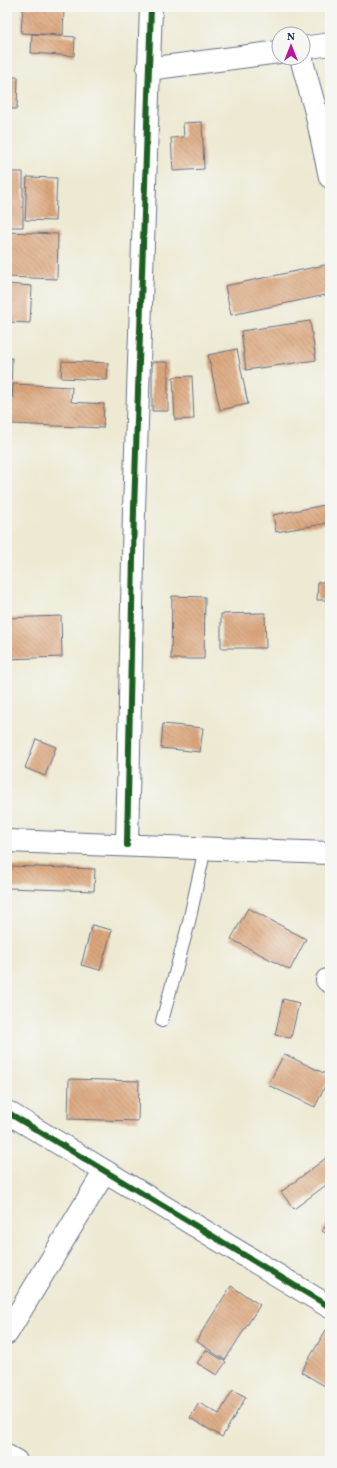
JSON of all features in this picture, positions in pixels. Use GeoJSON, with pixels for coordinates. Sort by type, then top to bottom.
{"type":"FeatureCollection","features":[{"type":"Feature","properties":{"kind":"street"},"geometry":{"type":"LineString","coordinates":[[127,845],[134,510],[151,7]]}},
{"type":"Feature","properties":{"kind":"street"},"geometry":{"type":"LineString","coordinates":[[311,47],[330,44]]}},
{"type":"Feature","properties":{"kind":"street"},"geometry":{"type":"LineString","coordinates":[[148,69],[271,53]]}},
{"type":"Feature","properties":{"kind":"street"},"geometry":{"type":"LineString","coordinates":[[303,66],[316,112],[330,177]]}},
{"type":"Feature","properties":{"kind":"street"},"geometry":{"type":"LineString","coordinates":[[7,841],[330,852]]}},
{"type":"Feature","properties":{"kind":"street"},"geometry":{"type":"LineString","coordinates":[[7,1112],[330,1307]]}},
{"type":"Feature","properties":{"kind":"street"},"geometry":{"type":"LineString","coordinates":[[7,1333],[105,1171]]}},
{"type":"Feature","properties":{"kind":"street"},"geometry":{"type":"LineString","coordinates":[[7,1456],[16,1461]]}},
{"type":"Feature","properties":{"kind":"lane"},"geometry":{"type":"LineString","coordinates":[[162,1021],[188,926],[205,848]]}},
{"type":"Feature","properties":{"kind":"building"},"geometry":{"type":"Polygon","coordinates":[[[23,7],[64,7],[63,35],[21,33],[23,7]]]}},
{"type":"Feature","properties":{"kind":"building"},"geometry":{"type":"Polygon","coordinates":[[[32,34],[75,37],[74,56],[31,53],[32,34]]]}},
{"type":"Feature","properties":{"kind":"building"},"geometry":{"type":"Polygon","coordinates":[[[7,77],[18,77],[17,109],[7,109],[7,77]]]}},
{"type":"Feature","properties":{"kind":"building"},"geometry":{"type":"Polygon","coordinates":[[[202,122],[204,169],[173,171],[171,138],[184,137],[183,123],[202,122]]]}},
{"type":"Feature","properties":{"kind":"building"},"geometry":{"type":"Polygon","coordinates":[[[7,172],[23,172],[23,227],[7,227],[7,172]]]}},
{"type":"Feature","properties":{"kind":"building"},"geometry":{"type":"Polygon","coordinates":[[[27,177],[57,178],[55,221],[25,220],[27,177]]]}},
{"type":"Feature","properties":{"kind":"building"},"geometry":{"type":"Polygon","coordinates":[[[7,232],[58,234],[57,279],[7,277],[7,232]]]}},
{"type":"Feature","properties":{"kind":"building"},"geometry":{"type":"Polygon","coordinates":[[[330,264],[330,294],[231,315],[225,286],[330,264]]]}},
{"type":"Feature","properties":{"kind":"building"},"geometry":{"type":"Polygon","coordinates":[[[7,284],[32,286],[30,323],[7,322],[7,284]]]}},
{"type":"Feature","properties":{"kind":"building"},"geometry":{"type":"Polygon","coordinates":[[[310,321],[316,360],[246,370],[241,331],[310,321]]]}},
{"type":"Feature","properties":{"kind":"building"},"geometry":{"type":"Polygon","coordinates":[[[237,349],[248,404],[220,410],[208,355],[237,349]]]}},
{"type":"Feature","properties":{"kind":"building"},"geometry":{"type":"Polygon","coordinates":[[[7,358],[12,358],[11,397],[7,397],[7,358]]]}},
{"type":"Feature","properties":{"kind":"building"},"geometry":{"type":"Polygon","coordinates":[[[62,361],[108,363],[107,380],[61,378],[62,361]]]}},
{"type":"Feature","properties":{"kind":"building"},"geometry":{"type":"Polygon","coordinates":[[[152,362],[168,362],[168,411],[152,411],[152,362]]]}},
{"type":"Feature","properties":{"kind":"building"},"geometry":{"type":"Polygon","coordinates":[[[192,376],[194,419],[175,420],[173,377],[192,376]]]}},
{"type":"Feature","properties":{"kind":"building"},"geometry":{"type":"Polygon","coordinates":[[[13,384],[72,387],[71,402],[104,404],[103,428],[11,424],[13,384]]]}},
{"type":"Feature","properties":{"kind":"building"},"geometry":{"type":"Polygon","coordinates":[[[325,505],[329,523],[276,532],[273,515],[325,505]]]}},
{"type":"Feature","properties":{"kind":"building"},"geometry":{"type":"Polygon","coordinates":[[[318,582],[330,582],[330,600],[317,600],[318,582]]]}},
{"type":"Feature","properties":{"kind":"building"},"geometry":{"type":"Polygon","coordinates":[[[172,596],[205,597],[204,659],[171,659],[172,596]]]}},
{"type":"Feature","properties":{"kind":"building"},"geometry":{"type":"Polygon","coordinates":[[[265,613],[266,648],[221,648],[221,614],[265,613]]]}},
{"type":"Feature","properties":{"kind":"building"},"geometry":{"type":"Polygon","coordinates":[[[61,616],[62,657],[7,659],[7,618],[61,616]]]}},
{"type":"Feature","properties":{"kind":"building"},"geometry":{"type":"Polygon","coordinates":[[[163,724],[203,728],[200,752],[161,748],[163,724]]]}},
{"type":"Feature","properties":{"kind":"building"},"geometry":{"type":"Polygon","coordinates":[[[36,739],[56,747],[45,776],[25,768],[36,739]]]}},
{"type":"Feature","properties":{"kind":"building"},"geometry":{"type":"Polygon","coordinates":[[[7,866],[95,869],[94,891],[7,888],[7,866]]]}},
{"type":"Feature","properties":{"kind":"building"},"geometry":{"type":"Polygon","coordinates":[[[248,908],[306,939],[290,970],[231,939],[248,908]]]}},
{"type":"Feature","properties":{"kind":"building"},"geometry":{"type":"Polygon","coordinates":[[[92,925],[112,930],[100,970],[81,965],[92,925]]]}},
{"type":"Feature","properties":{"kind":"building"},"geometry":{"type":"Polygon","coordinates":[[[283,999],[299,1003],[291,1038],[275,1035],[283,999]]]}},
{"type":"Feature","properties":{"kind":"building"},"geometry":{"type":"Polygon","coordinates":[[[284,1054],[330,1076],[315,1107],[268,1085],[284,1054]]]}},
{"type":"Feature","properties":{"kind":"building"},"geometry":{"type":"Polygon","coordinates":[[[69,1079],[139,1081],[138,1121],[68,1119],[69,1079]]]}},
{"type":"Feature","properties":{"kind":"building"},"geometry":{"type":"Polygon","coordinates":[[[330,1155],[330,1182],[294,1209],[281,1192],[330,1155]]]}},
{"type":"Feature","properties":{"kind":"building"},"geometry":{"type":"Polygon","coordinates":[[[330,1220],[330,1236],[322,1231],[330,1220]]]}},
{"type":"Feature","properties":{"kind":"building"},"geometry":{"type":"Polygon","coordinates":[[[231,1286],[260,1305],[225,1360],[196,1341],[231,1286]]]}},
{"type":"Feature","properties":{"kind":"building"},"geometry":{"type":"Polygon","coordinates":[[[326,1330],[330,1333],[330,1389],[301,1372],[326,1330]]]}},
{"type":"Feature","properties":{"kind":"building"},"geometry":{"type":"Polygon","coordinates":[[[206,1350],[226,1362],[217,1375],[197,1363],[206,1350]]]}},
{"type":"Feature","properties":{"kind":"building"},"geometry":{"type":"Polygon","coordinates":[[[233,1390],[246,1397],[222,1437],[190,1418],[199,1403],[219,1414],[233,1390]]]}},
{"type":"Feature","properties":{"kind":"cycle path"},"geometry":{"type":"LineString","coordinates":[[127,845],[134,510],[151,7]]}},
{"type":"Feature","properties":{"kind":"cycle path"},"geometry":{"type":"LineString","coordinates":[[7,1112],[330,1307]]}}]}
